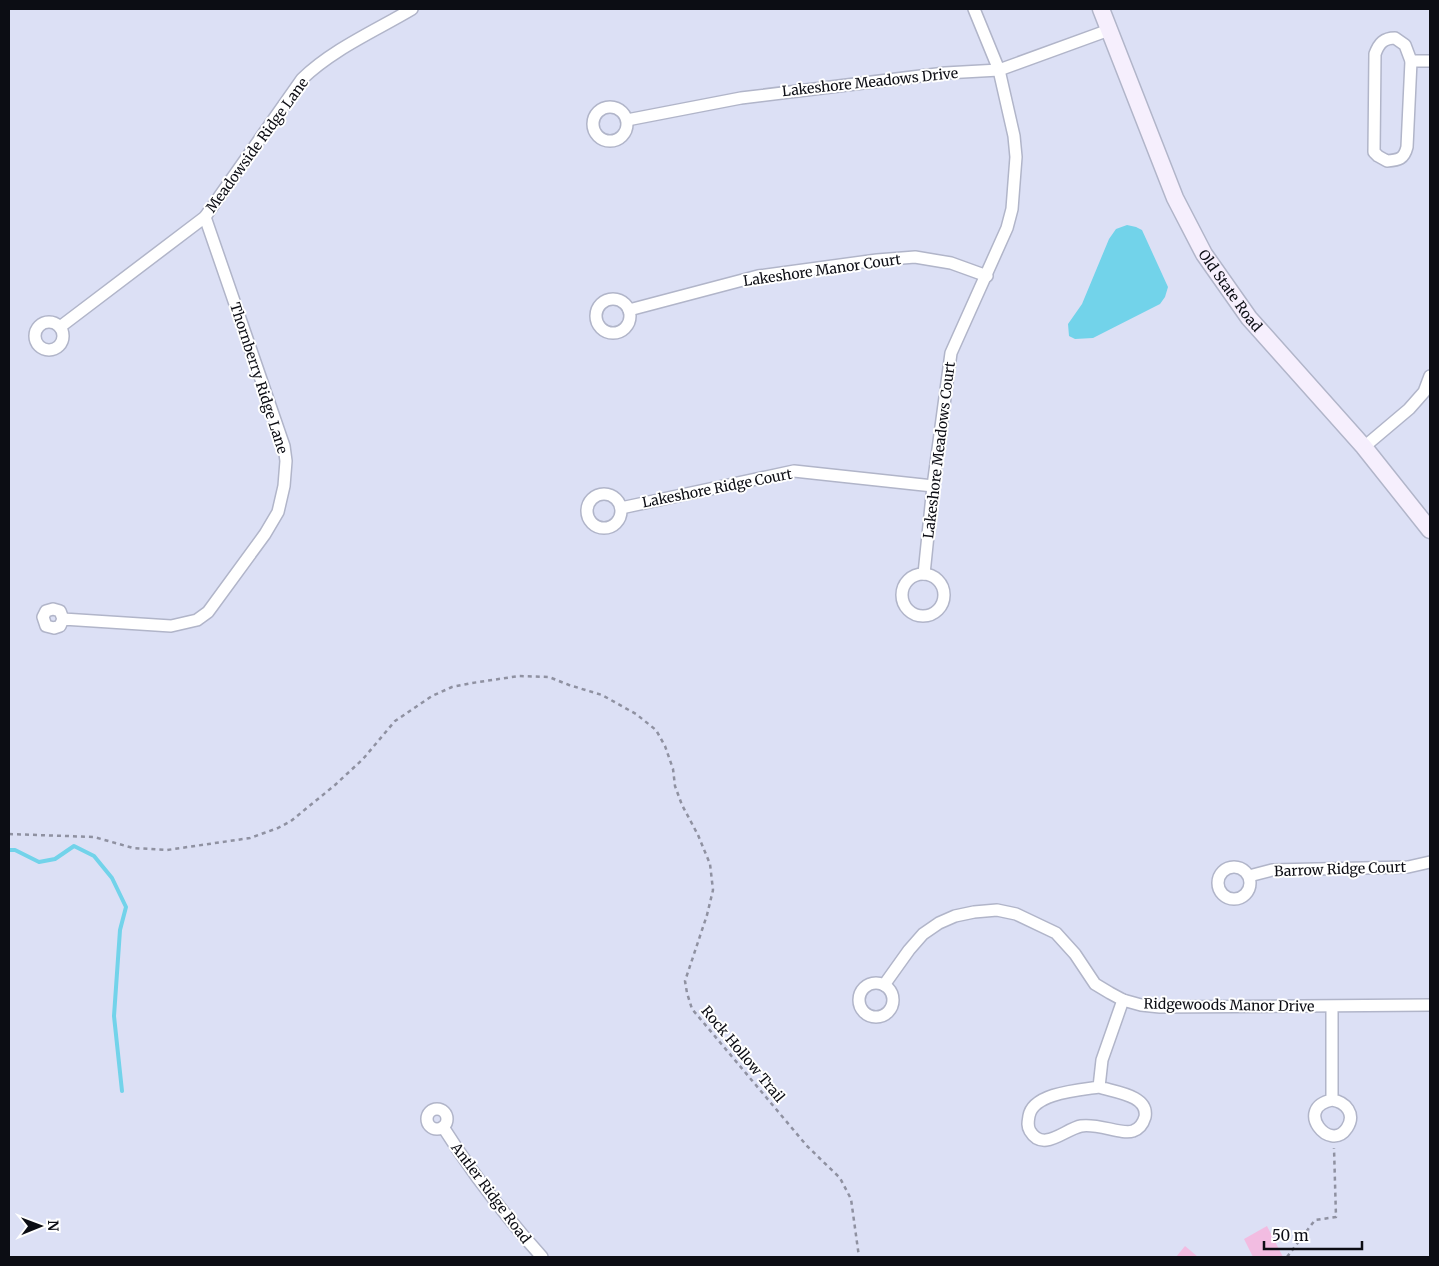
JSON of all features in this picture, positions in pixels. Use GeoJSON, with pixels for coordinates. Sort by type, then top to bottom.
{"type":"FeatureCollection","features":[{"type":"Feature","properties":{"kind":"street","name":"Meadowside Ridge Lane"},"geometry":{"type":"LineString","coordinates":[[60,328],[205,217],[302,80],[315,66],[344,47],[412,9]]}},
{"type":"Feature","properties":{"kind":"street","name":"Lakeshore Meadows Court"},"geometry":{"type":"LineString","coordinates":[[924,574],[933,486],[951,353],[958,334],[1008,228],[1015,183],[1016,157],[1014,136],[999,70],[974,9]]}},
{"type":"Feature","properties":{"kind":"street","name":"Old State Road"},"geometry":{"type":"LineString","coordinates":[[1101,9],[1175,198],[1204,254],[1248,318],[1364,447],[1430,530]]}},
{"type":"Feature","properties":{"kind":"street","name":"Lakeshore Meadows Drive"},"geometry":{"type":"LineString","coordinates":[[627,120],[741,98],[945,73],[999,70],[1109,30]]}},
{"type":"Feature","properties":{"kind":"street"},"geometry":{"type":"LineString","coordinates":[[1395,38],[1405,44],[1411,61],[1407,147],[1405,154],[1401,158],[1387,162],[1374,152],[1373,146],[1375,54],[1382,42],[1386,39],[1395,38]]}},
{"type":"Feature","properties":{"kind":"street"},"geometry":{"type":"LineString","coordinates":[[1411,61],[1430,60]]}},
{"type":"Feature","properties":{"kind":"street","name":"Thornberry Ridge Lane"},"geometry":{"type":"LineString","coordinates":[[63,619],[171,626],[197,620],[208,612],[265,534],[278,512],[284,486],[286,461],[284,446],[205,217]]}},
{"type":"Feature","properties":{"kind":"street","name":"Lakeshore Manor Court"},"geometry":{"type":"LineString","coordinates":[[629,310],[758,276],[877,260],[915,257],[951,263],[987,276]]}},
{"type":"Feature","properties":{"kind":"street"},"geometry":{"type":"LineString","coordinates":[[1364,447],[1410,409],[1424,392],[1430,376]]}},
{"type":"Feature","properties":{"kind":"street","name":"Lakeshore Ridge Court"},"geometry":{"type":"LineString","coordinates":[[621,508],[794,472],[933,486]]}},
{"type":"Feature","properties":{"kind":"street","name":"Barrow Ridge Court"},"geometry":{"type":"LineString","coordinates":[[1249,876],[1272,870],[1408,867],[1430,862]]}},
{"type":"Feature","properties":{"kind":"street","name":"Ridgewoods Manor Drive"},"geometry":{"type":"LineString","coordinates":[[884,985],[923,934],[939,923],[955,916],[997,910],[1016,914],[1056,933],[1075,954],[1095,984],[1123,1000],[1141,1005],[1160,1007],[1430,1005]]}},
{"type":"Feature","properties":{"kind":"street"},"geometry":{"type":"LineString","coordinates":[[1099,1087],[1102,1060],[1123,1000]]}},
{"type":"Feature","properties":{"kind":"street"},"geometry":{"type":"LineString","coordinates":[[1332,1007],[1332,1100]]}},
{"type":"Feature","properties":{"kind":"street"},"geometry":{"type":"LineString","coordinates":[[1099,1087],[1135,1098],[1140,1102],[1145,1113],[1144,1120],[1138,1129],[1126,1132],[1091,1125],[1080,1126],[1047,1141],[1040,1140],[1031,1132],[1028,1123],[1030,1110],[1034,1105],[1063,1093],[1099,1087]]}},
{"type":"Feature","properties":{"kind":"street","name":"Antler Ridge Road"},"geometry":{"type":"LineString","coordinates":[[443,1127],[481,1183],[542,1257]]}},
{"type":"Feature","properties":{"kind":"path","name":"Rock Hollow Trail"},"geometry":{"type":"LineString","coordinates":[[9,834],[94,837],[133,848],[167,850],[250,838],[278,828],[291,820],[335,785],[354,767],[396,720],[432,696],[452,687],[519,676],[549,677],[602,695],[636,714],[656,730],[670,759],[675,786],[682,805],[698,835],[710,864],[713,890],[707,915],[685,981],[692,1009],[801,1139],[840,1178],[851,1199],[859,1257]]}},
{"type":"Feature","properties":{"kind":"path"},"geometry":{"type":"LineString","coordinates":[[1287,1257],[1315,1220],[1336,1217],[1334,1146]]}},
{"type":"Feature","properties":{"kind":"shaded area"},"geometry":{"type":"Polygon","coordinates":[[[1267,1226],[1283,1257],[1253,1257],[1244,1239],[1267,1226]]]}},
{"type":"Feature","properties":{"kind":"shaded area"},"geometry":{"type":"Polygon","coordinates":[[[1185,1246],[1198,1257],[1176,1257],[1185,1246]]]}},
{"type":"Feature","properties":{"kind":"water"},"geometry":{"type":"Polygon","coordinates":[[[1127,225],[1142,230],[1168,287],[1165,297],[1160,304],[1093,338],[1075,339],[1069,336],[1068,324],[1082,304],[1109,239],[1116,229],[1127,225]]]}},
{"type":"Feature","properties":{"kind":"waterway"},"geometry":{"type":"LineString","coordinates":[[9,850],[15,850],[39,862],[55,859],[74,846],[94,856],[112,878],[126,907],[120,930],[114,1016],[122,1091]]}}]}
